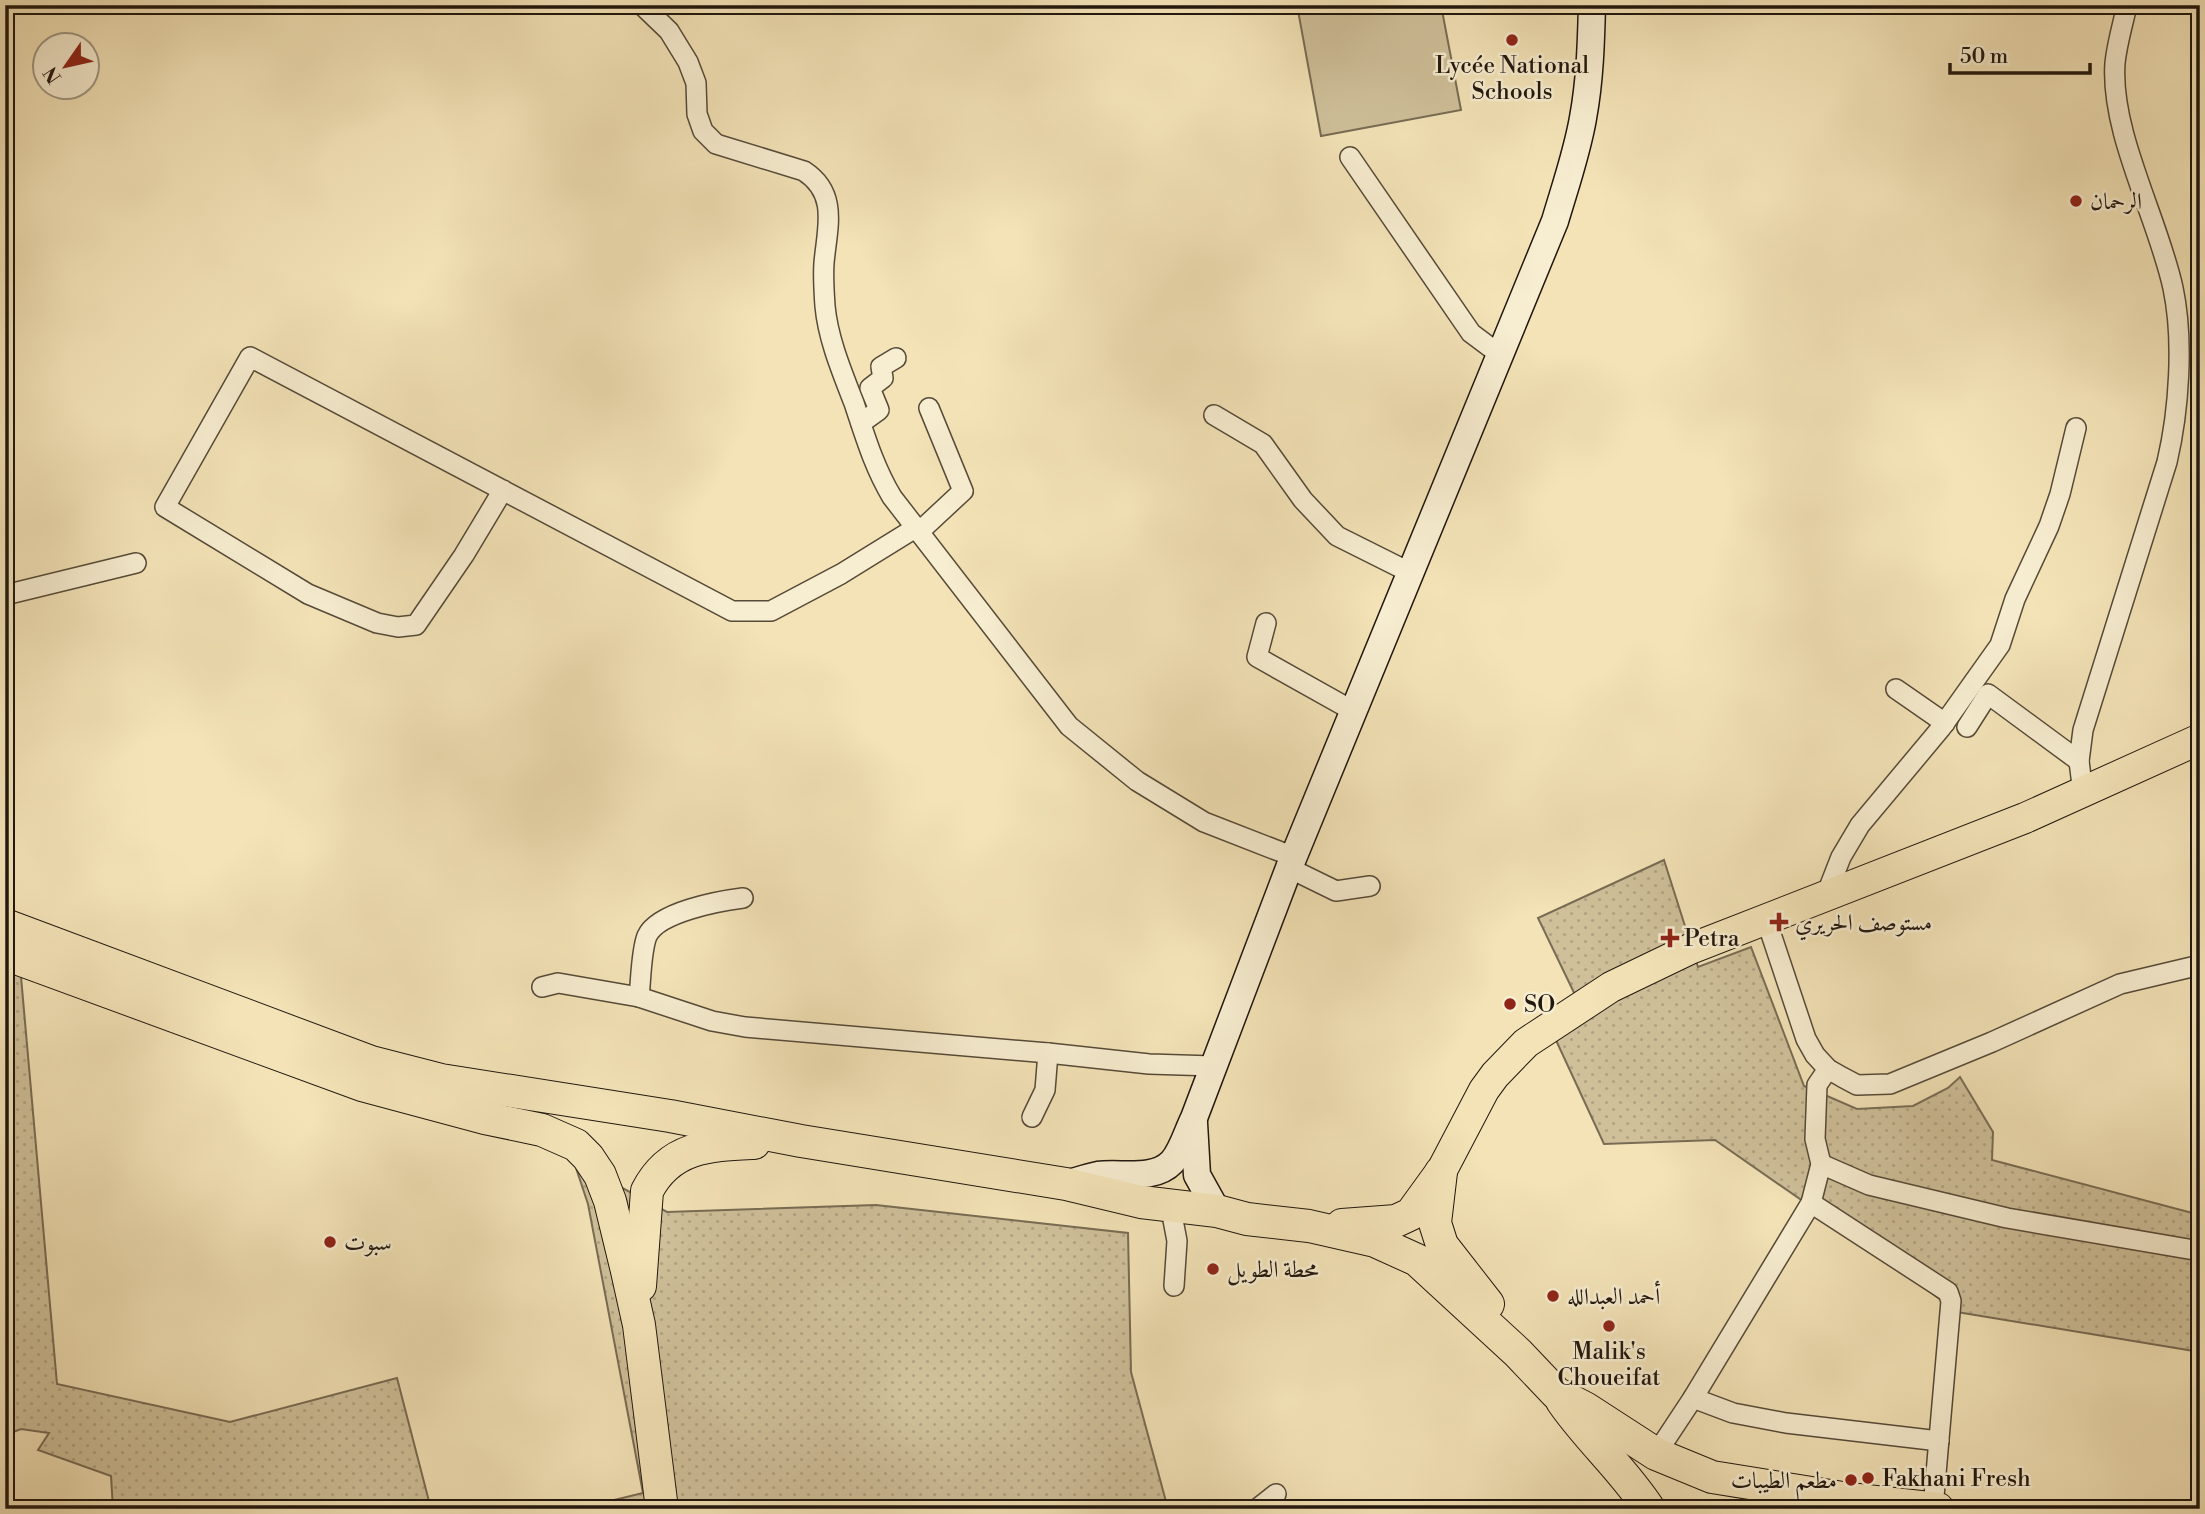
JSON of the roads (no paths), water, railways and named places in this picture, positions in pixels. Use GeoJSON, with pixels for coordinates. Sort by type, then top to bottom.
{"type":"FeatureCollection","features":[{"type":"Feature","properties":{"kind":"highway"},"geometry":{"type":"LineString","coordinates":[[5,925],[371,1062],[450,1082],[670,1116],[801,1141],[1066,1184],[1141,1202],[1170,1204],[1217,1211],[1247,1219],[1309,1226],[1375,1241],[1417,1260],[1518,1353],[1556,1393],[1590,1439],[1629,1481],[1649,1509]]}},
{"type":"Feature","properties":{"kind":"highway"},"geometry":{"type":"LineString","coordinates":[[5,954],[362,1085],[485,1118],[542,1130],[576,1145],[600,1175],[607,1193],[639,1325],[662,1509]]}},
{"type":"Feature","properties":{"kind":"highway"},"geometry":{"type":"LineString","coordinates":[[639,1325],[644,1214],[647,1191],[653,1178],[680,1156],[699,1147],[801,1141]]}},
{"type":"Feature","properties":{"kind":"highway"},"geometry":{"type":"LineString","coordinates":[[1309,1226],[1396,1221],[1411,1214],[1441,1172]]}},
{"type":"Feature","properties":{"kind":"highway"},"geometry":{"type":"LineString","coordinates":[[1441,1172],[1434,1223],[1442,1245],[1489,1306],[1518,1353]]}},
{"type":"Feature","properties":{"kind":"highway"},"geometry":{"type":"LineString","coordinates":[[1556,1393],[1585,1408],[1656,1454],[1712,1477],[1849,1499],[1935,1508]]}},
{"type":"Feature","properties":{"kind":"main road"},"geometry":{"type":"LineString","coordinates":[[1066,1184],[1099,1175],[1145,1174],[1164,1167],[1172,1162],[1194,1118],[1292,863],[1555,221],[1573,164],[1583,119],[1591,62],[1592,5]]}},
{"type":"Feature","properties":{"kind":"main road"},"geometry":{"type":"LineString","coordinates":[[1441,1172],[1484,1090],[1526,1043],[1634,974],[1689,949],[1825,898],[2082,793],[2200,739]]}},
{"type":"Feature","properties":{"kind":"main road"},"geometry":{"type":"LineString","coordinates":[[1194,1118],[1197,1175],[1217,1211]]}},
{"type":"Feature","properties":{"kind":"street"},"geometry":{"type":"LineString","coordinates":[[642,5],[669,31],[688,62],[696,83],[696,114],[703,131],[716,144],[804,171],[816,179],[824,192],[828,205],[824,265],[825,308],[836,355],[878,473],[892,497],[1069,726],[1137,781],[1195,817],[1292,863],[1336,891],[1370,886]]}},
{"type":"Feature","properties":{"kind":"street"},"geometry":{"type":"LineString","coordinates":[[2082,793],[2078,761],[2083,730],[2173,439],[2179,362],[2179,330],[2173,290],[2156,229],[2126,145],[2117,91],[2115,65],[2127,5]]}},
{"type":"Feature","properties":{"kind":"street"},"geometry":{"type":"LineString","coordinates":[[1350,157],[1471,333],[1499,354]]}},
{"type":"Feature","properties":{"kind":"street"},"geometry":{"type":"LineString","coordinates":[[503,490],[464,555],[416,625],[398,627],[377,622],[308,594],[165,507],[250,357],[503,490],[732,611],[771,611],[919,529],[963,491],[929,408]]}},
{"type":"Feature","properties":{"kind":"street"},"geometry":{"type":"LineString","coordinates":[[861,423],[879,410],[870,388],[883,378],[881,367],[896,358]]}},
{"type":"Feature","properties":{"kind":"street"},"geometry":{"type":"LineString","coordinates":[[1214,415],[1263,444],[1303,500],[1337,536],[1411,573]]}},
{"type":"Feature","properties":{"kind":"street"},"geometry":{"type":"LineString","coordinates":[[1825,898],[1841,858],[1860,825],[1945,723],[2000,645],[2015,599],[2049,526],[2060,494],[2076,428]]}},
{"type":"Feature","properties":{"kind":"street"},"geometry":{"type":"LineString","coordinates":[[5,595],[136,563]]}},
{"type":"Feature","properties":{"kind":"street"},"geometry":{"type":"LineString","coordinates":[[1266,623],[1257,657],[1355,712]]}},
{"type":"Feature","properties":{"kind":"street"},"geometry":{"type":"LineString","coordinates":[[1896,689],[1945,723]]}},
{"type":"Feature","properties":{"kind":"street"},"geometry":{"type":"LineString","coordinates":[[1967,727],[1988,694],[2078,761]]}},
{"type":"Feature","properties":{"kind":"street"},"geometry":{"type":"LineString","coordinates":[[639,997],[648,935],[659,923],[707,903],[743,898]]}},
{"type":"Feature","properties":{"kind":"street"},"geometry":{"type":"LineString","coordinates":[[1766,919],[1805,1039],[1828,1069],[1857,1085],[1890,1084],[1993,1042],[2120,984],[2200,965]]}},
{"type":"Feature","properties":{"kind":"street"},"geometry":{"type":"LineString","coordinates":[[542,987],[558,984],[639,997],[712,1021],[745,1027],[1149,1064],[1213,1066]]}},
{"type":"Feature","properties":{"kind":"street"},"geometry":{"type":"LineString","coordinates":[[1032,1117],[1045,1090],[1048,1053]]}},
{"type":"Feature","properties":{"kind":"street"},"geometry":{"type":"LineString","coordinates":[[1656,1454],[1811,1203],[1821,1164],[1815,1139],[1817,1086],[1828,1069]]}},
{"type":"Feature","properties":{"kind":"street"},"geometry":{"type":"LineString","coordinates":[[1821,1164],[1869,1185],[2007,1218],[2200,1251]]}},
{"type":"Feature","properties":{"kind":"street"},"geometry":{"type":"LineString","coordinates":[[1811,1203],[1948,1292],[1951,1301],[1935,1508]]}},
{"type":"Feature","properties":{"kind":"street"},"geometry":{"type":"LineString","coordinates":[[1170,1204],[1177,1241],[1174,1286]]}},
{"type":"Feature","properties":{"kind":"street"},"geometry":{"type":"LineString","coordinates":[[1693,1398],[1733,1413],[1786,1423],[1939,1441]]}},
{"type":"Feature","properties":{"kind":"street"},"geometry":{"type":"LineString","coordinates":[[1257,1509],[1276,1494]]}},
{"type":"Feature","properties":{"kind":"place","name":"Lycée National Schools"},"geometry":{"type":"Point","coordinates":[1512,40]}},
{"type":"Feature","properties":{"kind":"place","name":"الرحمان"},"geometry":{"type":"Point","coordinates":[2076,201]}},
{"type":"Feature","properties":{"kind":"place","name":"مستوصف الحريري"},"geometry":{"type":"Point","coordinates":[1779,922]}},
{"type":"Feature","properties":{"kind":"place","name":"Petra"},"geometry":{"type":"Point","coordinates":[1670,938]}},
{"type":"Feature","properties":{"kind":"place","name":"SO"},"geometry":{"type":"Point","coordinates":[1510,1004]}},
{"type":"Feature","properties":{"kind":"place","name":"سبوت"},"geometry":{"type":"Point","coordinates":[330,1242]}},
{"type":"Feature","properties":{"kind":"place","name":"محطة الطويل"},"geometry":{"type":"Point","coordinates":[1213,1269]}},
{"type":"Feature","properties":{"kind":"place","name":"أحمد العبدالله"},"geometry":{"type":"Point","coordinates":[1553,1296]}},
{"type":"Feature","properties":{"kind":"place","name":"Malik's Choueifat"},"geometry":{"type":"Point","coordinates":[1609,1326]}},
{"type":"Feature","properties":{"kind":"place","name":"Fakhani Fresh"},"geometry":{"type":"Point","coordinates":[1868,1478]}},
{"type":"Feature","properties":{"kind":"place","name":"مطعم الطيبات"},"geometry":{"type":"Point","coordinates":[1851,1480]}}]}
